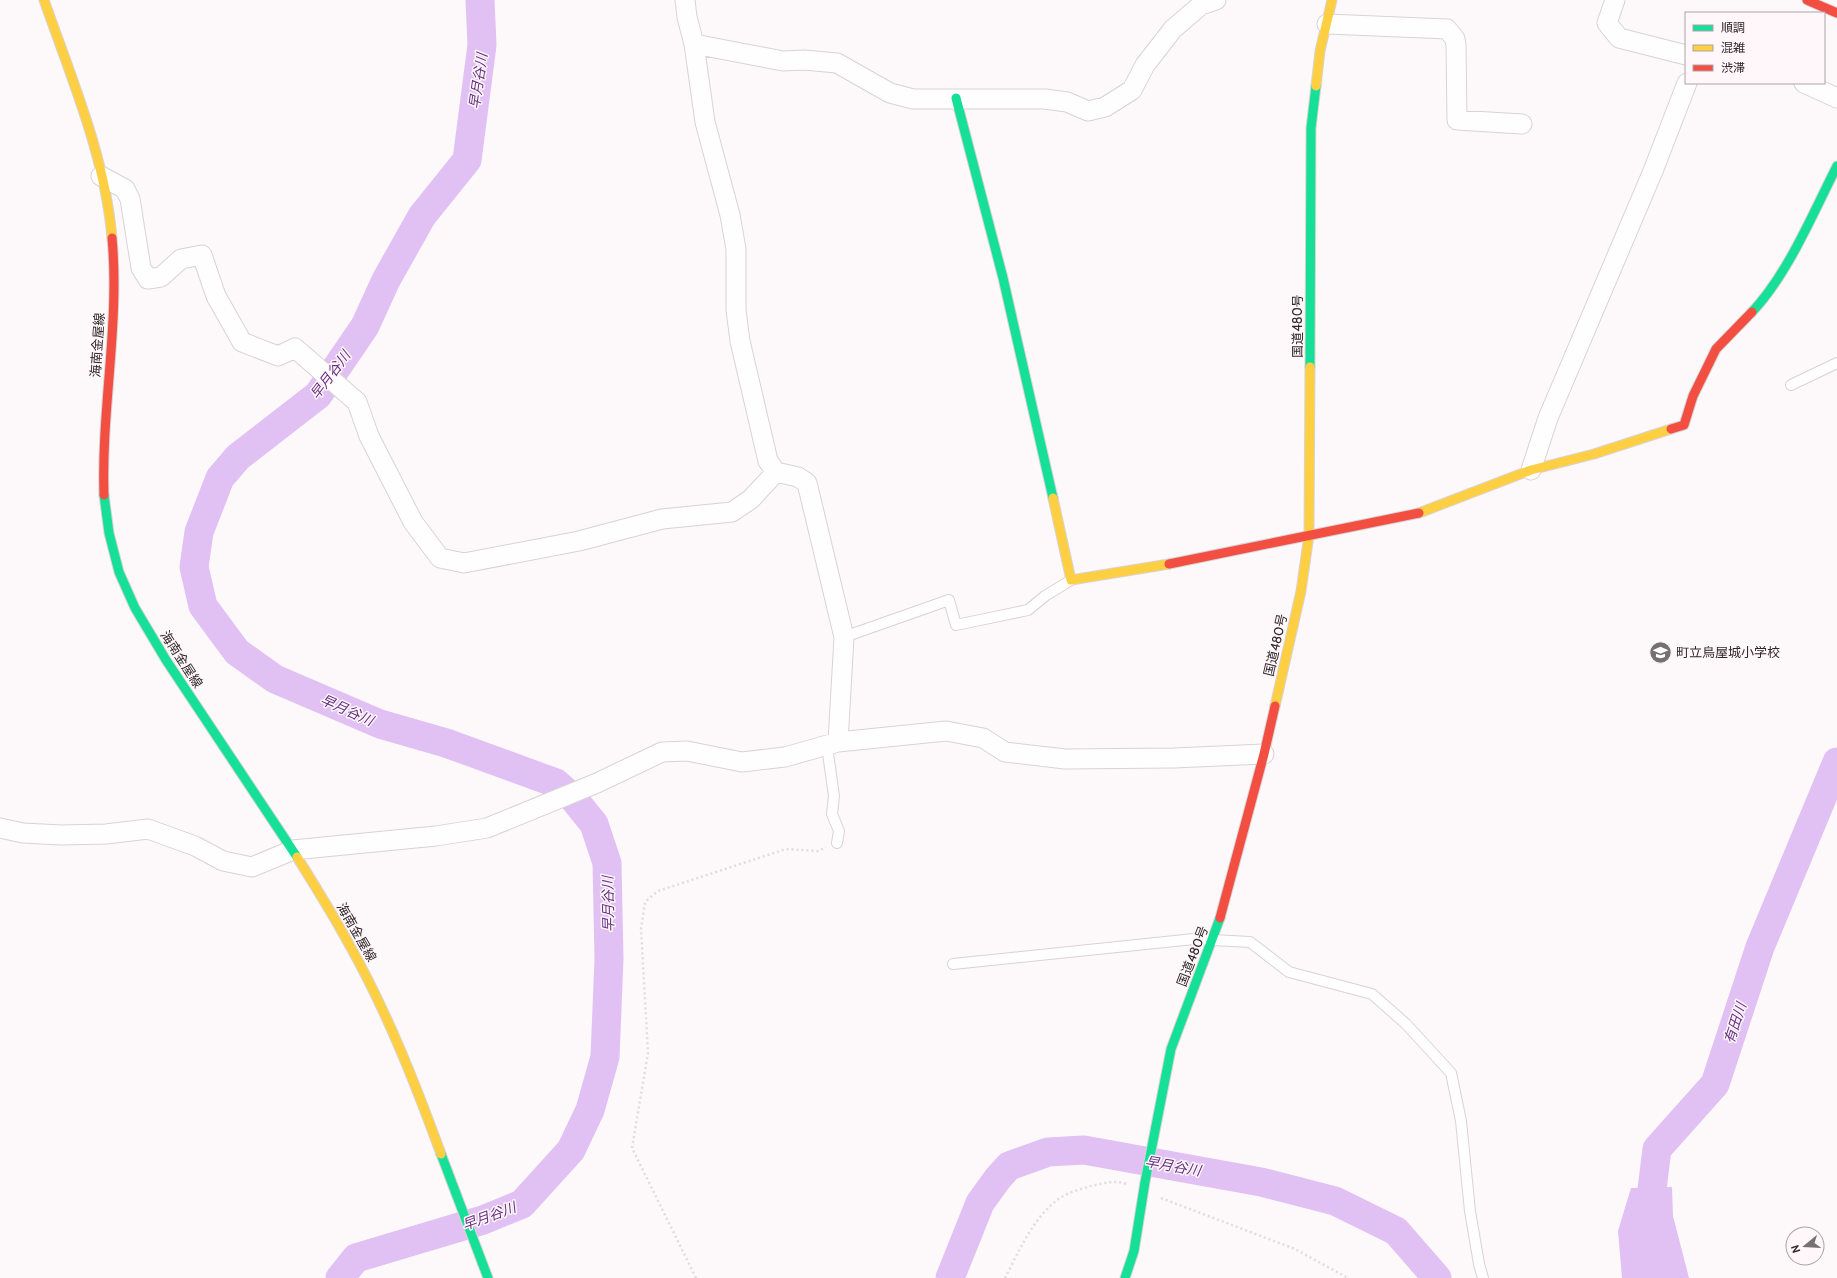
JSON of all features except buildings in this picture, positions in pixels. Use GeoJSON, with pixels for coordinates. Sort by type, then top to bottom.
{"type":"FeatureCollection","features":[{"type":"Feature","properties":{"kind":"main road","name":"海南金屋線"},"geometry":{"type":"LineString","coordinates":[[44,0],[87,126],[101,176],[112,227],[114,301],[105,413],[103,472],[104,506],[110,542],[125,586],[151,636],[293,850],[345,935],[371,984],[407,1065],[488,1278]]}},
{"type":"Feature","properties":{"kind":"main road","name":"国道480号"},"geometry":{"type":"LineString","coordinates":[[1125,1278],[1134,1251],[1144,1186],[1171,1049],[1224,908],[1264,754],[1301,592],[1309,535],[1312,128],[1320,51],[1332,0]]}},
{"type":"Feature","properties":{"kind":"main road"},"geometry":{"type":"LineString","coordinates":[[1807,0],[1832,7]]}},
{"type":"Feature","properties":{"kind":"main road"},"geometry":{"type":"LineString","coordinates":[[956,98],[996,248],[1026,371],[1071,580],[1150,568],[1416,514],[1531,470],[1594,454],[1684,425],[1693,396],[1716,349],[1762,302],[1785,266],[1837,166]]}},
{"type":"Feature","properties":{"kind":"street"},"geometry":{"type":"LineString","coordinates":[[685,0],[687,17],[694,44],[705,122],[720,172],[736,249],[736,310],[740,341],[768,461],[776,472],[798,477],[807,483],[844,637],[833,744]]}},
{"type":"Feature","properties":{"kind":"street"},"geometry":{"type":"LineString","coordinates":[[694,44],[783,61],[804,60],[837,63],[890,93],[913,100],[956,98],[1045,99],[1067,102],[1088,111],[1105,107],[1132,90],[1145,65],[1173,29],[1201,5],[1216,0]]}},
{"type":"Feature","properties":{"kind":"street"},"geometry":{"type":"LineString","coordinates":[[1615,0],[1607,23],[1619,38],[1685,55]]}},
{"type":"Feature","properties":{"kind":"street"},"geometry":{"type":"LineString","coordinates":[[1327,24],[1447,29],[1455,39],[1456,45],[1457,120],[1522,124]]}},
{"type":"Feature","properties":{"kind":"street"},"geometry":{"type":"LineString","coordinates":[[1531,470],[1548,418],[1653,171],[1687,84]]}},
{"type":"Feature","properties":{"kind":"street"},"geometry":{"type":"LineString","coordinates":[[1806,84],[1837,98]]}},
{"type":"Feature","properties":{"kind":"street"},"geometry":{"type":"LineString","coordinates":[[101,176],[125,188],[130,199],[141,268],[148,279],[161,277],[181,258],[202,255],[216,296],[242,342],[278,356],[295,348],[357,402],[369,436],[413,522],[440,558],[464,563],[579,541],[662,518],[732,512],[751,499],[776,472]]}},
{"type":"Feature","properties":{"kind":"street"},"geometry":{"type":"LineString","coordinates":[[0,828],[23,833],[61,835],[106,834],[148,828],[195,846],[222,861],[252,867],[293,850],[436,836],[487,828],[597,783],[662,752],[687,751],[742,762],[785,757],[833,744],[946,730],[983,738],[1005,752],[1065,759],[1174,758],[1264,754]]}},
{"type":"Feature","properties":{"kind":"lane"},"geometry":{"type":"LineString","coordinates":[[1791,385],[1837,364]]}},
{"type":"Feature","properties":{"kind":"lane"},"geometry":{"type":"LineString","coordinates":[[844,637],[949,600],[956,626],[1028,610],[1045,596],[1071,580]]}},
{"type":"Feature","properties":{"kind":"lane"},"geometry":{"type":"LineString","coordinates":[[833,744],[834,796],[832,814],[839,831],[837,843]]}},
{"type":"Feature","properties":{"kind":"lane"},"geometry":{"type":"LineString","coordinates":[[953,964],[1194,939],[1250,942],[1289,972],[1372,994],[1406,1024],[1451,1073],[1460,1121],[1470,1211],[1479,1264],[1483,1278]]}},
{"type":"Feature","properties":{"kind":"path"},"geometry":{"type":"LineString","coordinates":[[696,1278],[632,1148],[648,1053],[640,929],[645,902],[658,892],[786,849],[818,851],[837,843]]}},
{"type":"Feature","properties":{"kind":"path"},"geometry":{"type":"LineString","coordinates":[[1005,1278],[1028,1236],[1048,1209],[1061,1197],[1084,1188],[1114,1181],[1144,1186],[1290,1247],[1348,1278]]}},
{"type":"Feature","properties":{"kind":"shaded area"},"geometry":{"type":"Polygon","coordinates":[[[1672,1187],[1673,1216],[1689,1278],[1622,1278],[1618,1231],[1631,1188],[1672,1187]]]}},
{"type":"Feature","properties":{"kind":"waterway","name":"早月谷川"},"geometry":{"type":"LineString","coordinates":[[340,1278],[356,1258],[483,1220],[522,1204],[571,1150],[590,1110],[605,1057],[609,959],[607,863],[594,824],[573,798],[556,783],[446,743],[380,724],[275,679],[237,652],[203,606],[194,567],[199,532],[220,478],[238,457],[318,395],[365,326],[386,280],[422,216],[467,160],[482,45],[480,0]]}},
{"type":"Feature","properties":{"kind":"waterway","name":"有田川"},"geometry":{"type":"LineString","coordinates":[[1647,1278],[1644,1254],[1657,1149],[1715,1084],[1760,947],[1837,762]]}},
{"type":"Feature","properties":{"kind":"waterway","name":"早月谷川"},"geometry":{"type":"LineString","coordinates":[[950,1278],[980,1203],[998,1178],[1009,1166],[1048,1152],[1084,1150],[1261,1182],[1335,1201],[1396,1231],[1437,1278]]}},
{"type":"Feature","properties":{"kind":"traffic: fast"},"geometry":{"type":"LineString","coordinates":[[1310,367],[1311,128],[1316,86]]}},
{"type":"Feature","properties":{"kind":"traffic: fast"},"geometry":{"type":"LineString","coordinates":[[956,98],[1003,278],[1053,498]]}},
{"type":"Feature","properties":{"kind":"traffic: fast"},"geometry":{"type":"LineString","coordinates":[[1752,312],[1777,280],[1799,242],[1837,166]]}},
{"type":"Feature","properties":{"kind":"traffic: fast"},"geometry":{"type":"LineString","coordinates":[[104,495],[109,533],[119,572],[135,608],[166,660],[297,857]]}},
{"type":"Feature","properties":{"kind":"traffic: fast"},"geometry":{"type":"LineString","coordinates":[[1125,1278],[1134,1251],[1145,1182],[1171,1049],[1220,918]]}},
{"type":"Feature","properties":{"kind":"traffic: fast"},"geometry":{"type":"LineString","coordinates":[[441,1154],[488,1278]]}},
{"type":"Feature","properties":{"kind":"traffic: slow"},"geometry":{"type":"LineString","coordinates":[[44,0],[76,88],[95,147],[108,207],[112,238]]}},
{"type":"Feature","properties":{"kind":"traffic: slow"},"geometry":{"type":"LineString","coordinates":[[1316,86],[1320,51],[1332,0]]}},
{"type":"Feature","properties":{"kind":"traffic: slow"},"geometry":{"type":"LineString","coordinates":[[1275,706],[1301,591],[1309,535],[1310,367]]}},
{"type":"Feature","properties":{"kind":"traffic: slow"},"geometry":{"type":"LineString","coordinates":[[1419,513],[1531,470],[1594,454],[1671,429]]}},
{"type":"Feature","properties":{"kind":"traffic: slow"},"geometry":{"type":"LineString","coordinates":[[1053,498],[1071,580],[1169,564]]}},
{"type":"Feature","properties":{"kind":"traffic: slow"},"geometry":{"type":"LineString","coordinates":[[297,857],[338,924],[376,996],[411,1074],[441,1154]]}},
{"type":"Feature","properties":{"kind":"traffic: jam"},"geometry":{"type":"LineString","coordinates":[[1807,0],[1837,13]]}},
{"type":"Feature","properties":{"kind":"traffic: jam"},"geometry":{"type":"LineString","coordinates":[[104,495],[105,431],[114,302],[112,238]]}},
{"type":"Feature","properties":{"kind":"traffic: jam"},"geometry":{"type":"LineString","coordinates":[[1671,429],[1684,425],[1693,396],[1716,349],[1752,312]]}},
{"type":"Feature","properties":{"kind":"traffic: jam"},"geometry":{"type":"LineString","coordinates":[[1169,564],[1419,513]]}},
{"type":"Feature","properties":{"kind":"traffic: jam"},"geometry":{"type":"LineString","coordinates":[[1220,918],[1264,754],[1275,706]]}},
{"type":"Feature","properties":{"kind":"place","name":"町立鳥屋城小学校"},"geometry":{"type":"Point","coordinates":[1661,652]}}]}
